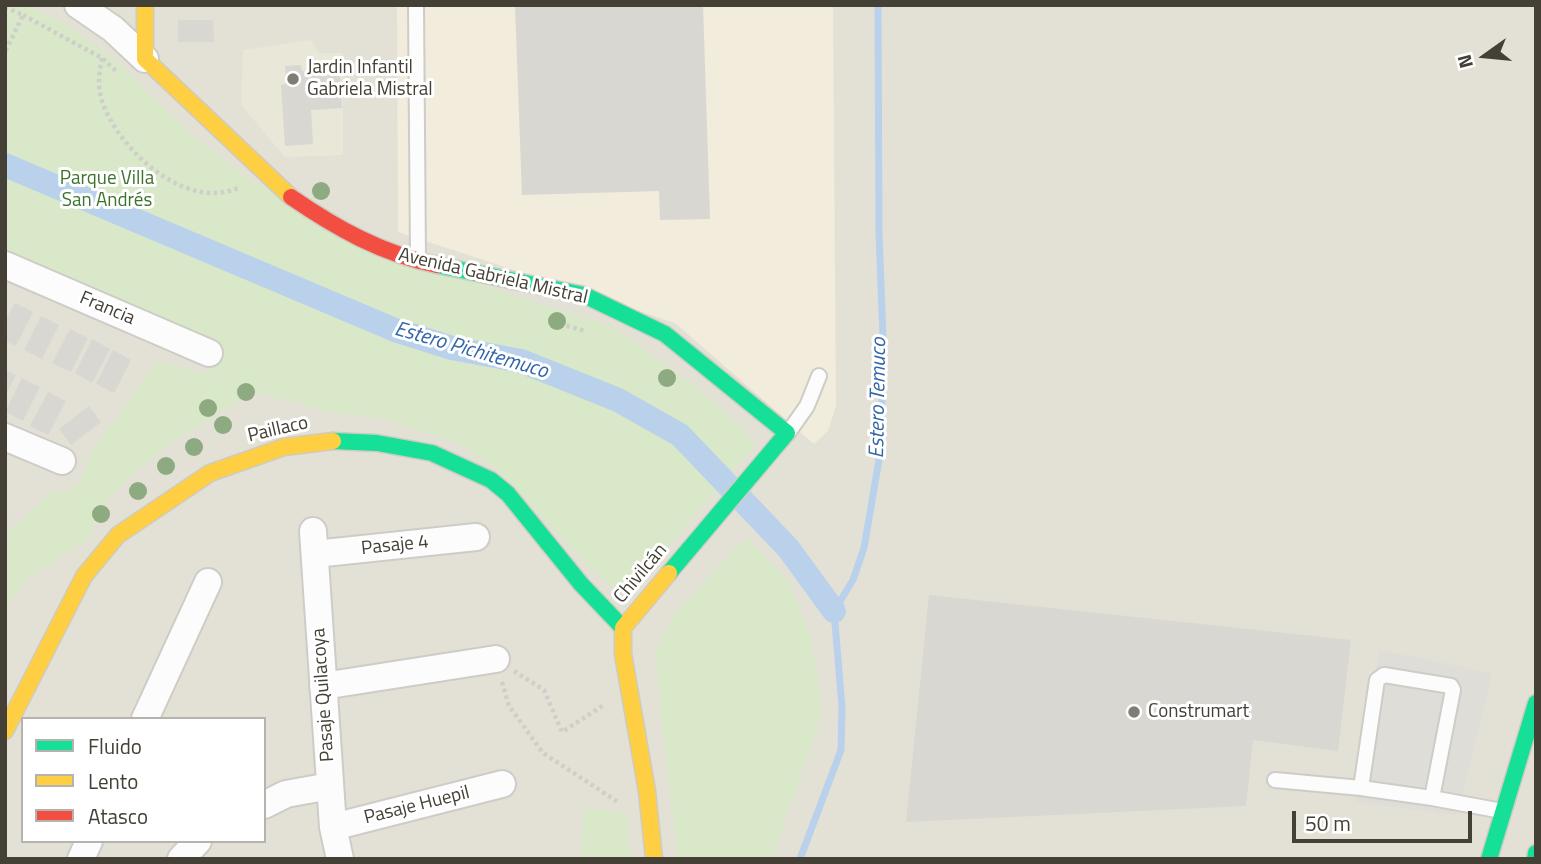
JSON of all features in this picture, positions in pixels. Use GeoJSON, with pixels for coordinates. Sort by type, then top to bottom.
{"type":"FeatureCollection","features":[{"type":"Feature","properties":{"kind":"street","name":"Avenida Gabriela Mistral"},"geometry":{"type":"LineString","coordinates":[[78,5],[113,29],[290,197],[312,214],[358,240],[418,261],[584,295],[665,334],[787,433]]}},
{"type":"Feature","properties":{"kind":"street"},"geometry":{"type":"LineString","coordinates":[[145,5],[145,59]]}},
{"type":"Feature","properties":{"kind":"street","name":"Francia"},"geometry":{"type":"LineString","coordinates":[[5,265],[209,353]]}},
{"type":"Feature","properties":{"kind":"street","name":"Chivilcán"},"geometry":{"type":"LineString","coordinates":[[654,859],[647,791],[623,654],[623,628],[787,433]]}},
{"type":"Feature","properties":{"kind":"street"},"geometry":{"type":"LineString","coordinates":[[5,437],[62,461]]}},
{"type":"Feature","properties":{"kind":"street","name":"Paillaco"},"geometry":{"type":"LineString","coordinates":[[5,731],[84,576],[118,535],[210,473],[284,447],[324,442],[377,443],[432,453],[491,480],[509,494],[581,584],[623,628]]}},
{"type":"Feature","properties":{"kind":"street","name":"Pasaje 4"},"geometry":{"type":"LineString","coordinates":[[314,542],[476,537]]}},
{"type":"Feature","properties":{"kind":"street","name":"Pasaje Quilacoya"},"geometry":{"type":"LineString","coordinates":[[314,542],[333,828],[340,859]]}},
{"type":"Feature","properties":{"kind":"street"},"geometry":{"type":"LineString","coordinates":[[146,717],[208,582]]}},
{"type":"Feature","properties":{"kind":"street"},"geometry":{"type":"LineString","coordinates":[[323,687],[496,659]]}},
{"type":"Feature","properties":{"kind":"street"},"geometry":{"type":"LineString","coordinates":[[1489,859],[1536,703]]}},
{"type":"Feature","properties":{"kind":"street","name":"Pasaje Huepil"},"geometry":{"type":"LineString","coordinates":[[333,828],[502,784]]}},
{"type":"Feature","properties":{"kind":"street"},"geometry":{"type":"LineString","coordinates":[[266,804],[286,794],[330,786]]}},
{"type":"Feature","properties":{"kind":"street"},"geometry":{"type":"LineString","coordinates":[[81,859],[88,843]]}},
{"type":"Feature","properties":{"kind":"street"},"geometry":{"type":"LineString","coordinates":[[181,859],[196,843]]}},
{"type":"Feature","properties":{"kind":"street"},"geometry":{"type":"LineString","coordinates":[[1535,859],[1536,853]]}},
{"type":"Feature","properties":{"kind":"lane"},"geometry":{"type":"LineString","coordinates":[[416,5],[418,261]]}},
{"type":"Feature","properties":{"kind":"lane"},"geometry":{"type":"LineString","coordinates":[[787,433],[807,406],[819,376]]}},
{"type":"Feature","properties":{"kind":"lane"},"geometry":{"type":"LineString","coordinates":[[1361,788],[1377,680],[1384,675],[1451,686],[1453,690],[1432,798]]}},
{"type":"Feature","properties":{"kind":"lane"},"geometry":{"type":"LineString","coordinates":[[1275,780],[1361,788],[1502,811]]}},
{"type":"Feature","properties":{"kind":"path"},"geometry":{"type":"LineString","coordinates":[[5,7],[23,15],[5,52]]}},
{"type":"Feature","properties":{"kind":"path"},"geometry":{"type":"LineString","coordinates":[[102,58],[98,80],[108,115],[117,132],[155,170],[173,183],[216,194],[233,191],[247,184]]}},
{"type":"Feature","properties":{"kind":"path"},"geometry":{"type":"LineString","coordinates":[[496,659],[544,690],[562,732],[628,689]]}},
{"type":"Feature","properties":{"kind":"path"},"geometry":{"type":"LineString","coordinates":[[496,659],[509,706],[543,753],[651,825]]}},
{"type":"Feature","properties":{"kind":"shaded area"},"geometry":{"type":"Polygon","coordinates":[[[5,5],[1536,5],[1536,859],[5,859],[5,5]]]}},
{"type":"Feature","properties":{"kind":"shaded area"},"geometry":{"type":"Polygon","coordinates":[[[397,5],[833,5],[836,406],[828,431],[814,444],[675,323],[398,232],[397,5]]]}},
{"type":"Feature","properties":{"kind":"shaded area","name":"Jardin Infantil Gabriela Mistral"},"geometry":{"type":"Polygon","coordinates":[[[312,40],[318,53],[343,53],[343,155],[285,157],[241,105],[243,50],[312,40]]]}},
{"type":"Feature","properties":{"kind":"shaded area"},"geometry":{"type":"Polygon","coordinates":[[[1379,650],[1492,673],[1457,815],[1354,802],[1379,650]]]}},
{"type":"Feature","properties":{"kind":"green space","name":"Parque Villa San Andrés"},"geometry":{"type":"Polygon","coordinates":[[[5,5],[27,5],[65,24],[116,60],[194,137],[252,181],[504,293],[611,326],[695,386],[743,428],[755,446],[635,585],[616,589],[597,575],[496,468],[456,442],[387,420],[327,411],[255,392],[181,436],[137,470],[104,504],[87,540],[25,580],[5,608],[5,535],[51,492],[72,490],[85,474],[91,452],[156,362],[207,373],[223,349],[5,255],[5,5]]]}},
{"type":"Feature","properties":{"kind":"green space"},"geometry":{"type":"Polygon","coordinates":[[[746,537],[789,581],[811,638],[823,710],[772,859],[678,859],[656,650],[674,614],[746,537]]]}},
{"type":"Feature","properties":{"kind":"green space"},"geometry":{"type":"Polygon","coordinates":[[[584,807],[627,814],[631,859],[580,859],[584,807]]]}},
{"type":"Feature","properties":{"kind":"building"},"geometry":{"type":"Polygon","coordinates":[[[515,5],[703,5],[710,219],[660,220],[659,191],[522,195],[515,5]]]}},
{"type":"Feature","properties":{"kind":"building"},"geometry":{"type":"Polygon","coordinates":[[[178,20],[213,20],[214,42],[178,42],[178,20]]]}},
{"type":"Feature","properties":{"kind":"building"},"geometry":{"type":"Polygon","coordinates":[[[301,65],[302,71],[335,69],[340,76],[342,108],[311,110],[313,144],[285,146],[281,85],[286,84],[285,66],[301,65]]]}},
{"type":"Feature","properties":{"kind":"building"},"geometry":{"type":"Polygon","coordinates":[[[15,303],[33,312],[16,346],[5,341],[5,322],[15,303]]]}},
{"type":"Feature","properties":{"kind":"building"},"geometry":{"type":"Polygon","coordinates":[[[41,316],[59,325],[42,359],[24,350],[41,316]]]}},
{"type":"Feature","properties":{"kind":"building"},"geometry":{"type":"Polygon","coordinates":[[[70,329],[88,338],[71,372],[52,363],[70,329]]]}},
{"type":"Feature","properties":{"kind":"building"},"geometry":{"type":"Polygon","coordinates":[[[92,339],[110,349],[92,383],[75,373],[92,339]]]}},
{"type":"Feature","properties":{"kind":"building"},"geometry":{"type":"Polygon","coordinates":[[[113,350],[131,360],[114,393],[96,384],[113,350]]]}},
{"type":"Feature","properties":{"kind":"building"},"geometry":{"type":"Polygon","coordinates":[[[5,370],[16,375],[5,396],[5,370]]]}},
{"type":"Feature","properties":{"kind":"building"},"geometry":{"type":"Polygon","coordinates":[[[22,378],[40,387],[23,421],[5,412],[22,378]]]}},
{"type":"Feature","properties":{"kind":"building"},"geometry":{"type":"Polygon","coordinates":[[[48,392],[66,401],[48,435],[30,426],[48,392]]]}},
{"type":"Feature","properties":{"kind":"building"},"geometry":{"type":"Polygon","coordinates":[[[89,406],[101,422],[71,445],[59,429],[89,406]]]}},
{"type":"Feature","properties":{"kind":"building"},"geometry":{"type":"Polygon","coordinates":[[[929,595],[1351,640],[1338,751],[1253,740],[1246,806],[906,822],[929,595]]]}},
{"type":"Feature","properties":{"kind":"waterway","name":"Estero Temuco"},"geometry":{"type":"LineString","coordinates":[[800,859],[841,750],[842,707],[834,611],[853,580],[864,548],[881,448],[883,337],[879,233],[878,5]]}},
{"type":"Feature","properties":{"kind":"waterway","name":"Estero Pichitemuco"},"geometry":{"type":"LineString","coordinates":[[5,165],[395,330],[452,348],[521,361],[618,400],[680,435],[788,548],[834,611]]}},
{"type":"Feature","properties":{"kind":"traffic: fast"},"geometry":{"type":"LineString","coordinates":[[437,265],[584,295],[665,334],[787,433],[669,573]]}},
{"type":"Feature","properties":{"kind":"traffic: fast"},"geometry":{"type":"LineString","coordinates":[[333,441],[377,443],[432,453],[491,480],[508,494],[581,584],[623,628]]}},
{"type":"Feature","properties":{"kind":"traffic: fast"},"geometry":{"type":"LineString","coordinates":[[1489,859],[1536,703]]}},
{"type":"Feature","properties":{"kind":"traffic: fast"},"geometry":{"type":"LineString","coordinates":[[1535,859],[1536,853]]}},
{"type":"Feature","properties":{"kind":"traffic: slow"},"geometry":{"type":"LineString","coordinates":[[145,5],[145,59],[291,197]]}},
{"type":"Feature","properties":{"kind":"traffic: slow"},"geometry":{"type":"LineString","coordinates":[[5,731],[84,576],[118,535],[210,473],[284,447],[333,441]]}},
{"type":"Feature","properties":{"kind":"traffic: slow"},"geometry":{"type":"LineString","coordinates":[[654,859],[647,791],[623,654],[623,628],[669,573]]}},
{"type":"Feature","properties":{"kind":"traffic: jam"},"geometry":{"type":"LineString","coordinates":[[291,197],[325,219],[378,247],[437,265]]}},
{"type":"Feature","properties":{"kind":"place","name":"Jardin Infantil Gabriela Mistral"},"geometry":{"type":"Point","coordinates":[293,79]}},
{"type":"Feature","properties":{"kind":"place","name":"Construmart"},"geometry":{"type":"Point","coordinates":[1134,712]}}]}
